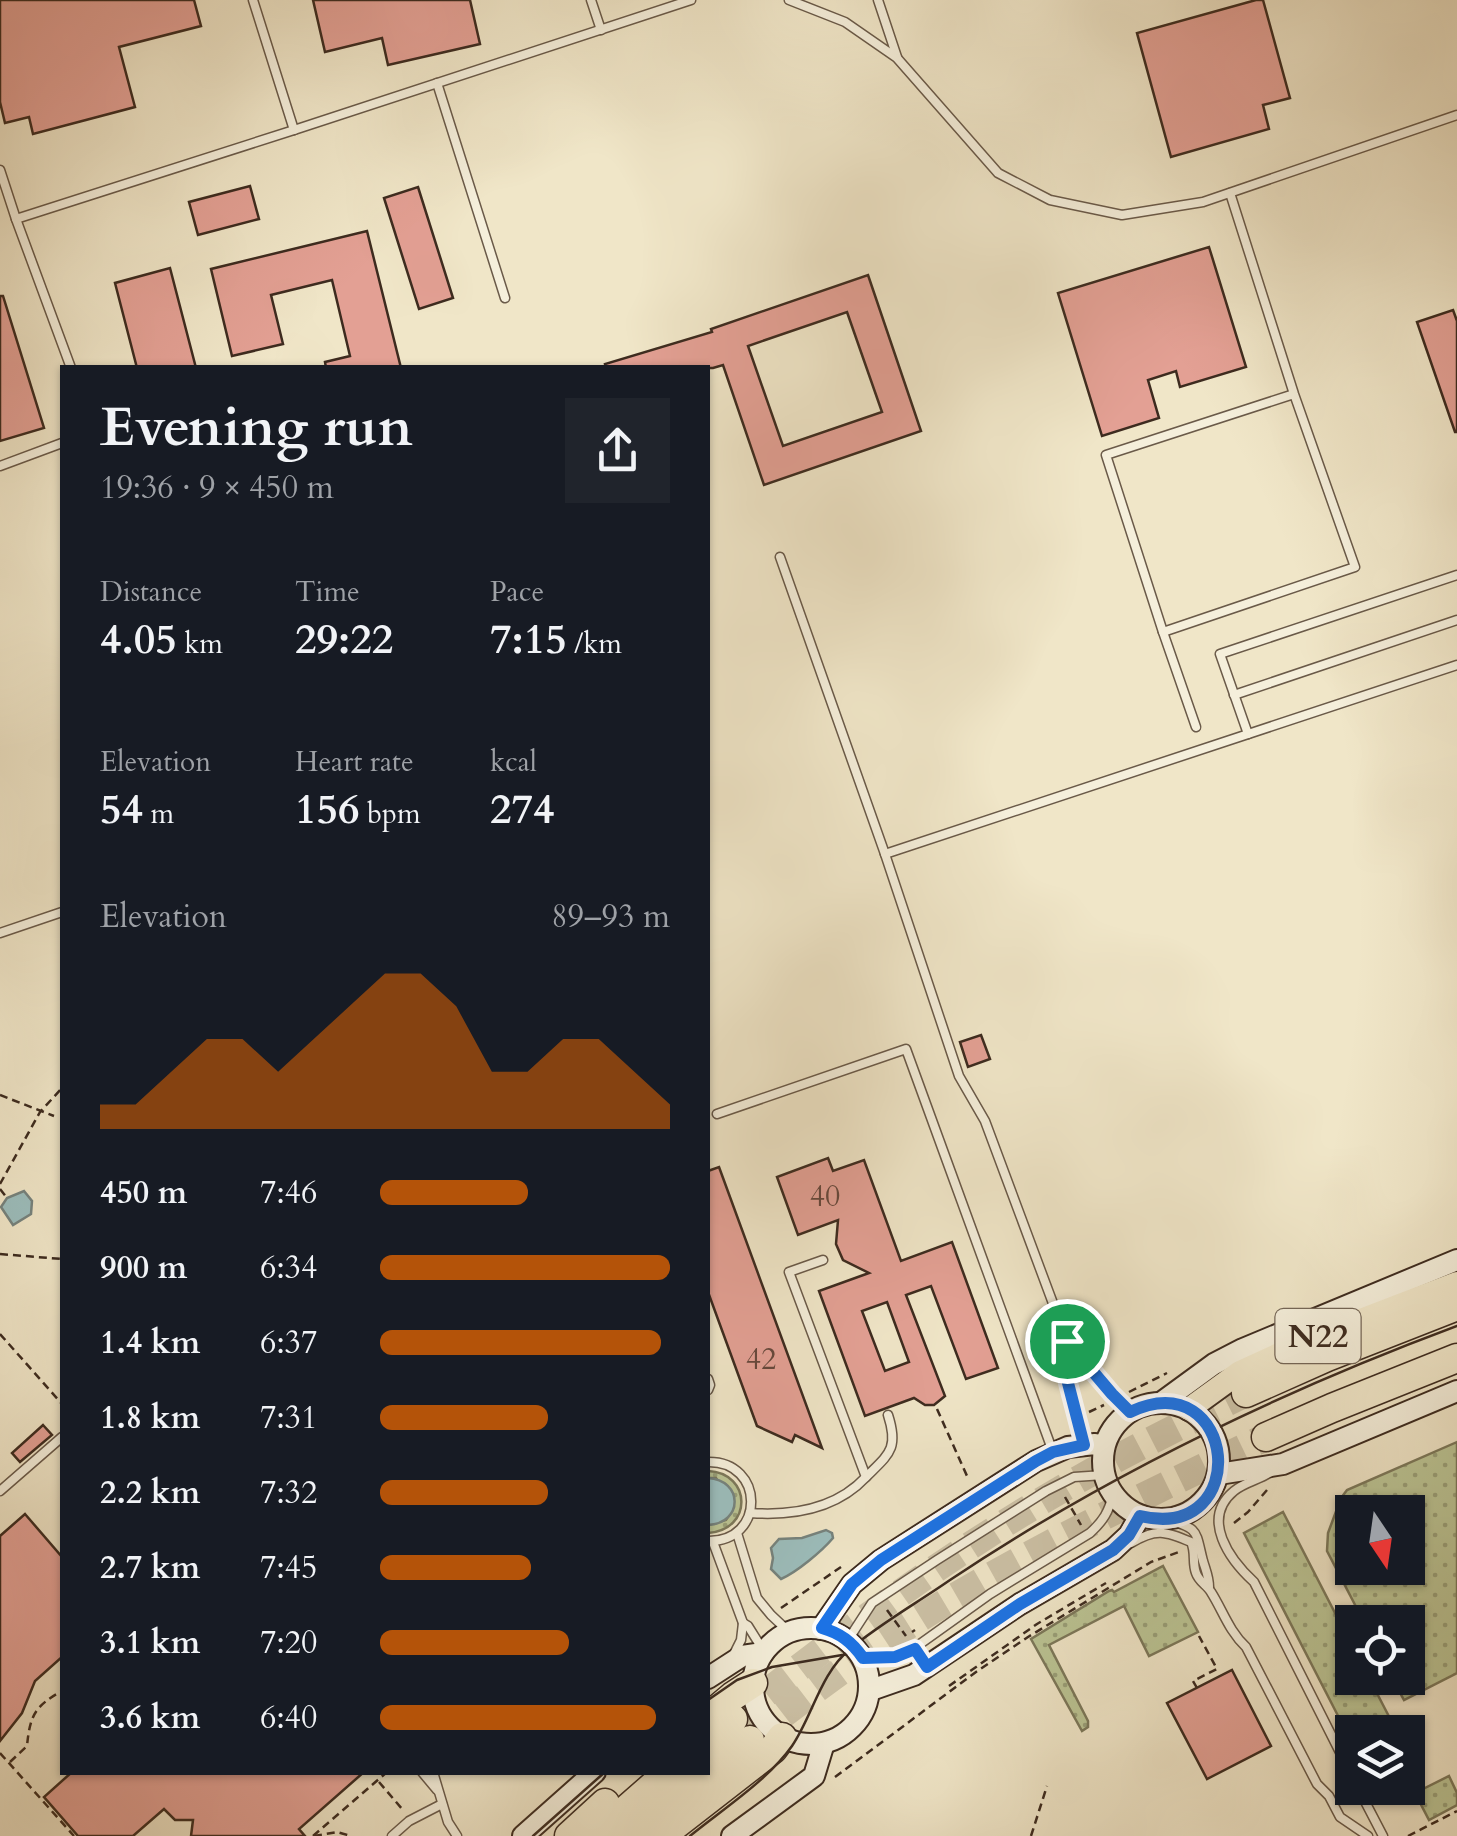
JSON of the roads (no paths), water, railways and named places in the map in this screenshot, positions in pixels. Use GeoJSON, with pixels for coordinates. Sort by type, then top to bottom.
{"type":"FeatureCollection","features":[{"type":"Feature","properties":{"kind":"highway"},"geometry":{"type":"LineString","coordinates":[[1246,1394],[1457,1306]]}},
{"type":"Feature","properties":{"kind":"highway"},"geometry":{"type":"LineString","coordinates":[[1266,1437],[1457,1358]]}},
{"type":"Feature","properties":{"kind":"highway"},"geometry":{"type":"LineString","coordinates":[[710,1764],[753,1683]]}},
{"type":"Feature","properties":{"kind":"highway"},"geometry":{"type":"LineString","coordinates":[[661,1836],[773,1749],[782,1737]]}},
{"type":"Feature","properties":{"kind":"highway"},"geometry":{"type":"LineString","coordinates":[[568,1836],[637,1775]]}},
{"type":"Feature","properties":{"kind":"highway"},"geometry":{"type":"LineString","coordinates":[[596,1836],[666,1775]]}},
{"type":"Feature","properties":{"kind":"highway"},"geometry":{"type":"LineString","coordinates":[[626,1836],[702,1775]]}},
{"type":"Feature","properties":{"kind":"main road","name":"N22"},"geometry":{"type":"LineString","coordinates":[[1189,1409],[1240,1372],[1314,1338],[1457,1282]]}},
{"type":"Feature","properties":{"kind":"street"},"geometry":{"type":"LineString","coordinates":[[1162,1402],[1243,1348],[1457,1260]]}},
{"type":"Feature","properties":{"kind":"street"},"geometry":{"type":"LineString","coordinates":[[1219,1474],[1283,1464],[1457,1392]]}},
{"type":"Feature","properties":{"kind":"street"},"geometry":{"type":"LineString","coordinates":[[822,1628],[852,1584],[881,1560],[1053,1452],[1094,1446],[1110,1434],[1118,1421],[1145,1404],[1176,1404],[1202,1418],[1216,1441],[1219,1474],[1205,1501],[1194,1510],[1166,1520],[1140,1516],[1124,1506],[1109,1485],[1094,1446]]}},
{"type":"Feature","properties":{"kind":"street"},"geometry":{"type":"LineString","coordinates":[[871,1690],[896,1683],[921,1658],[1113,1550],[1129,1535],[1140,1516]]}},
{"type":"Feature","properties":{"kind":"street"},"geometry":{"type":"LineString","coordinates":[[822,1628],[848,1640],[863,1658],[871,1690],[866,1708],[844,1735],[824,1743],[806,1744],[782,1737],[768,1726],[758,1710],[753,1683],[759,1659],[778,1638],[788,1632],[822,1628]]}},
{"type":"Feature","properties":{"kind":"street"},"geometry":{"type":"LineString","coordinates":[[710,1677],[742,1656],[763,1652]]}},
{"type":"Feature","properties":{"kind":"street"},"geometry":{"type":"LineString","coordinates":[[732,1836],[814,1776],[824,1743]]}},
{"type":"Feature","properties":{"kind":"street"},"geometry":{"type":"LineString","coordinates":[[523,1836],[591,1775]]}},
{"type":"Feature","properties":{"kind":"lane"},"geometry":{"type":"LineString","coordinates":[[253,0],[294,130]]}},
{"type":"Feature","properties":{"kind":"lane"},"geometry":{"type":"LineString","coordinates":[[591,0],[601,30]]}},
{"type":"Feature","properties":{"kind":"lane"},"geometry":{"type":"LineString","coordinates":[[16,218],[691,0]]}},
{"type":"Feature","properties":{"kind":"lane"},"geometry":{"type":"LineString","coordinates":[[789,0],[845,22],[897,58],[998,173],[1050,200],[1122,215],[1203,202],[1457,115]]}},
{"type":"Feature","properties":{"kind":"lane"},"geometry":{"type":"LineString","coordinates":[[878,0],[897,58]]}},
{"type":"Feature","properties":{"kind":"lane"},"geometry":{"type":"LineString","coordinates":[[438,84],[505,298]]}},
{"type":"Feature","properties":{"kind":"lane"},"geometry":{"type":"LineString","coordinates":[[0,170],[70,365]]}},
{"type":"Feature","properties":{"kind":"lane"},"geometry":{"type":"LineString","coordinates":[[1163,632],[1355,567],[1294,394],[1230,193]]}},
{"type":"Feature","properties":{"kind":"lane"},"geometry":{"type":"LineString","coordinates":[[1196,726],[1106,455],[1294,394]]}},
{"type":"Feature","properties":{"kind":"lane"},"geometry":{"type":"LineString","coordinates":[[0,466],[60,444]]}},
{"type":"Feature","properties":{"kind":"lane"},"geometry":{"type":"LineString","coordinates":[[780,557],[959,1076],[986,1121],[1067,1341],[1068,1383],[1094,1446]]}},
{"type":"Feature","properties":{"kind":"lane"},"geometry":{"type":"LineString","coordinates":[[1248,734],[1220,654],[1457,575]]}},
{"type":"Feature","properties":{"kind":"lane"},"geometry":{"type":"LineString","coordinates":[[1234,695],[1457,620]]}},
{"type":"Feature","properties":{"kind":"lane"},"geometry":{"type":"LineString","coordinates":[[885,854],[1457,665]]}},
{"type":"Feature","properties":{"kind":"lane"},"geometry":{"type":"LineString","coordinates":[[0,934],[60,913]]}},
{"type":"Feature","properties":{"kind":"lane"},"geometry":{"type":"LineString","coordinates":[[717,1114],[906,1049],[1053,1452]]}},
{"type":"Feature","properties":{"kind":"lane"},"geometry":{"type":"LineString","coordinates":[[822,1260],[789,1272],[866,1477]]}},
{"type":"Feature","properties":{"kind":"lane"},"geometry":{"type":"LineString","coordinates":[[1067,1341],[1130,1412]]}},
{"type":"Feature","properties":{"kind":"lane"},"geometry":{"type":"LineString","coordinates":[[750,1513],[782,1514],[821,1506],[849,1493],[890,1452],[894,1432],[888,1415]]}},
{"type":"Feature","properties":{"kind":"lane"},"geometry":{"type":"LineString","coordinates":[[0,1491],[60,1439]]}},
{"type":"Feature","properties":{"kind":"lane"},"geometry":{"type":"LineString","coordinates":[[710,1462],[729,1465],[739,1472],[750,1493],[750,1513],[737,1532],[726,1539],[710,1541],[742,1623],[742,1640],[730,1662]]}},
{"type":"Feature","properties":{"kind":"lane"},"geometry":{"type":"LineString","coordinates":[[1283,1464],[1233,1492],[1220,1510],[1220,1538],[1233,1561],[1254,1582],[1335,1742]]}},
{"type":"Feature","properties":{"kind":"lane"},"geometry":{"type":"LineString","coordinates":[[848,1640],[878,1598],[1058,1485],[1074,1477],[1109,1485],[1110,1510],[1103,1522],[990,1594],[921,1658],[863,1658]]}},
{"type":"Feature","properties":{"kind":"lane"},"geometry":{"type":"LineString","coordinates":[[1166,1520],[1186,1525],[1196,1533],[1209,1587],[1234,1636],[1246,1646],[1317,1784],[1340,1817],[1368,1836]]}},
{"type":"Feature","properties":{"kind":"lane"},"geometry":{"type":"LineString","coordinates":[[737,1532],[757,1598],[788,1632]]}},
{"type":"Feature","properties":{"kind":"lane"},"geometry":{"type":"LineString","coordinates":[[1113,1550],[1156,1532],[1185,1539],[1194,1546],[1200,1582],[1209,1587]]}},
{"type":"Feature","properties":{"kind":"lane"},"geometry":{"type":"LineString","coordinates":[[742,1623],[748,1626],[763,1652]]}},
{"type":"Feature","properties":{"kind":"lane"},"geometry":{"type":"LineString","coordinates":[[425,1775],[440,1793]]}},
{"type":"Feature","properties":{"kind":"lane"},"geometry":{"type":"LineString","coordinates":[[433,1775],[448,1822],[457,1836]]}},
{"type":"Feature","properties":{"kind":"lane"},"geometry":{"type":"LineString","coordinates":[[392,1836],[411,1820],[442,1804]]}},
{"type":"Feature","properties":{"kind":"lane"},"geometry":{"type":"LineString","coordinates":[[1367,1805],[1383,1836]]}},
{"type":"Feature","properties":{"kind":"water"},"geometry":{"type":"Polygon","coordinates":[[[24,1191],[32,1201],[31,1214],[13,1225],[1,1207],[7,1198],[24,1191]]]}},
{"type":"Feature","properties":{"kind":"water"},"geometry":{"type":"Polygon","coordinates":[[[710,1478],[728,1486],[733,1493],[733,1510],[720,1522],[710,1524],[710,1478]]]}},
{"type":"Feature","properties":{"kind":"water"},"geometry":{"type":"Polygon","coordinates":[[[826,1530],[833,1538],[802,1566],[781,1579],[771,1569],[771,1548],[779,1539],[802,1538],[826,1530]]]}},
{"type":"Feature","properties":{"kind":"tunnel"},"geometry":{"type":"LineString","coordinates":[[733,1719],[862,1621],[997,1528],[1090,1473],[1246,1393]]}},
{"type":"Feature","properties":{"kind":"tunnel"},"geometry":{"type":"LineString","coordinates":[[750,1740],[859,1658],[957,1596],[1058,1540],[1266,1437]]}},
{"type":"Feature","properties":{"kind":"tram line"},"geometry":{"type":"LineString","coordinates":[[690,1836],[782,1759],[831,1670],[850,1649],[887,1622],[1071,1505],[1196,1438],[1325,1379],[1457,1326]]}},
{"type":"Feature","properties":{"kind":"tram line"},"geometry":{"type":"LineString","coordinates":[[710,1699],[737,1680],[772,1667],[848,1654]]}},
{"type":"Feature","properties":{"kind":"tram line"},"geometry":{"type":"LineString","coordinates":[[533,1836],[602,1775]]}}]}
